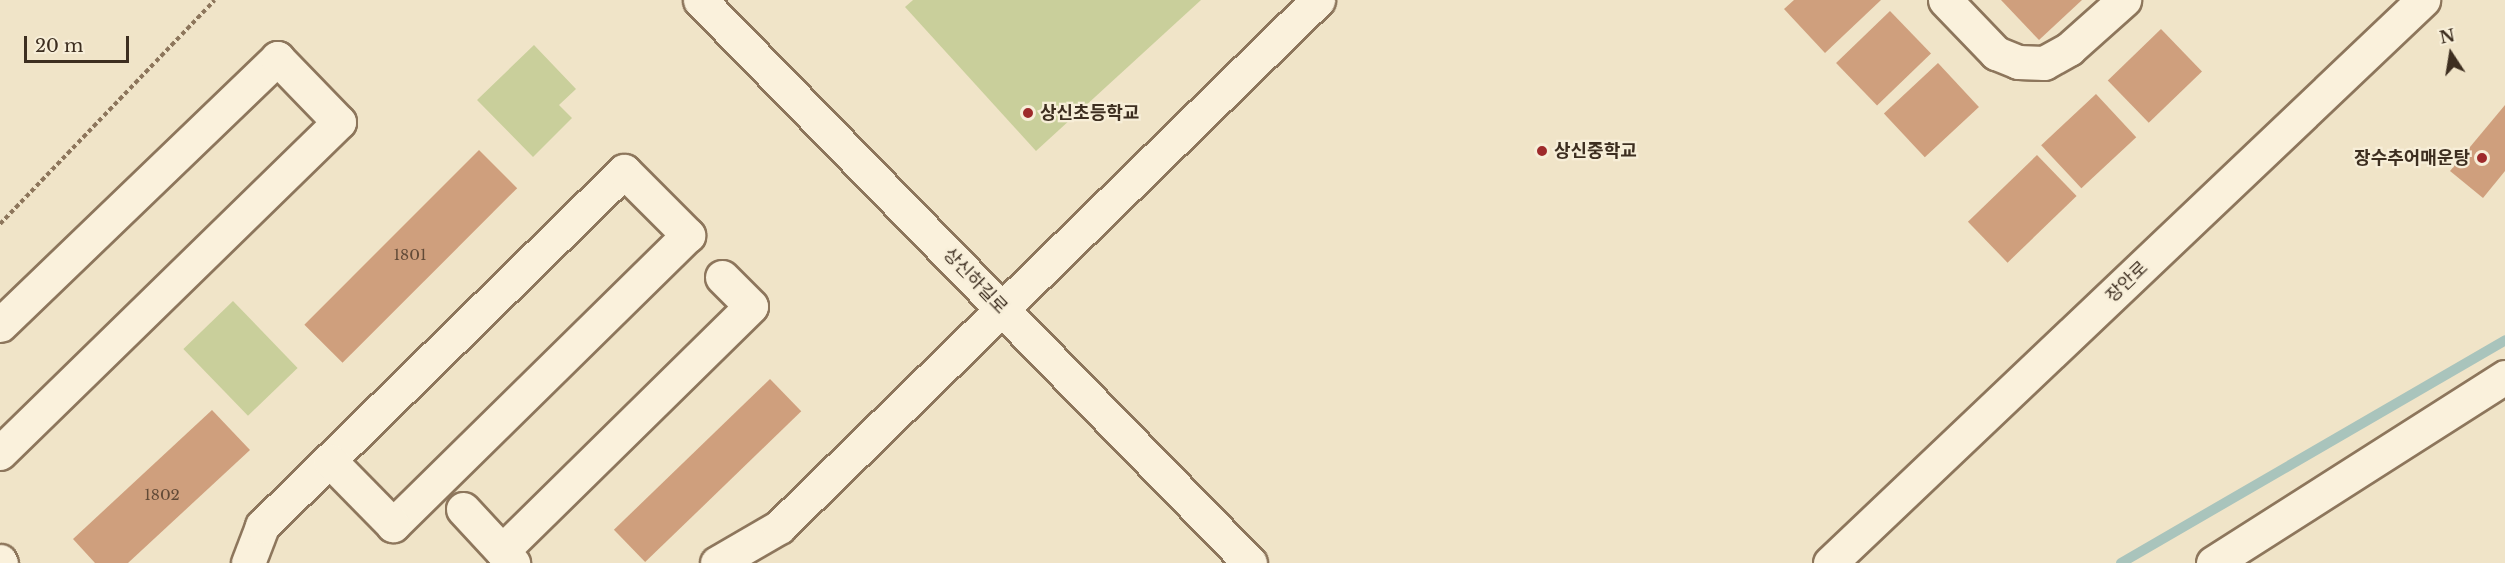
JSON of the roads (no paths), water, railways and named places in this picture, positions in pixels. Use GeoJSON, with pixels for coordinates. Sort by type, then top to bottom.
{"type":"FeatureCollection","features":[{"type":"Feature","properties":{"kind":"street","name":"상신하길로"},"geometry":{"type":"LineString","coordinates":[[700,0],[1250,563]]}},
{"type":"Feature","properties":{"kind":"street"},"geometry":{"type":"LineString","coordinates":[[717,563],[778,526],[1318,0]]}},
{"type":"Feature","properties":{"kind":"street"},"geometry":{"type":"LineString","coordinates":[[1945,0],[1996,53],[2018,62],[2044,63],[2069,49],[2124,0]]}},
{"type":"Feature","properties":{"kind":"street","name":"장안로"},"geometry":{"type":"LineString","coordinates":[[1830,563],[2423,0]]}},
{"type":"Feature","properties":{"kind":"street"},"geometry":{"type":"LineString","coordinates":[[0,325],[277,58],[339,122],[0,453]]}},
{"type":"Feature","properties":{"kind":"street"},"geometry":{"type":"LineString","coordinates":[[248,563],[262,526],[624,171],[688,236],[393,525],[330,461]]}},
{"type":"Feature","properties":{"kind":"street"},"geometry":{"type":"LineString","coordinates":[[463,509],[507,557],[751,306],[722,277]]}},
{"type":"Feature","properties":{"kind":"street"},"geometry":{"type":"LineString","coordinates":[[2213,563],[2505,377]]}},
{"type":"Feature","properties":{"kind":"waterway"},"geometry":{"type":"LineString","coordinates":[[2121,563],[2505,340]]}},
{"type":"Feature","properties":{"kind":"place","name":"상신초등학교"},"geometry":{"type":"Point","coordinates":[1028,113]}},
{"type":"Feature","properties":{"kind":"place","name":"상신중학교"},"geometry":{"type":"Point","coordinates":[1542,151]}},
{"type":"Feature","properties":{"kind":"place","name":"장수추어매운탕"},"geometry":{"type":"Point","coordinates":[2482,158]}}]}
